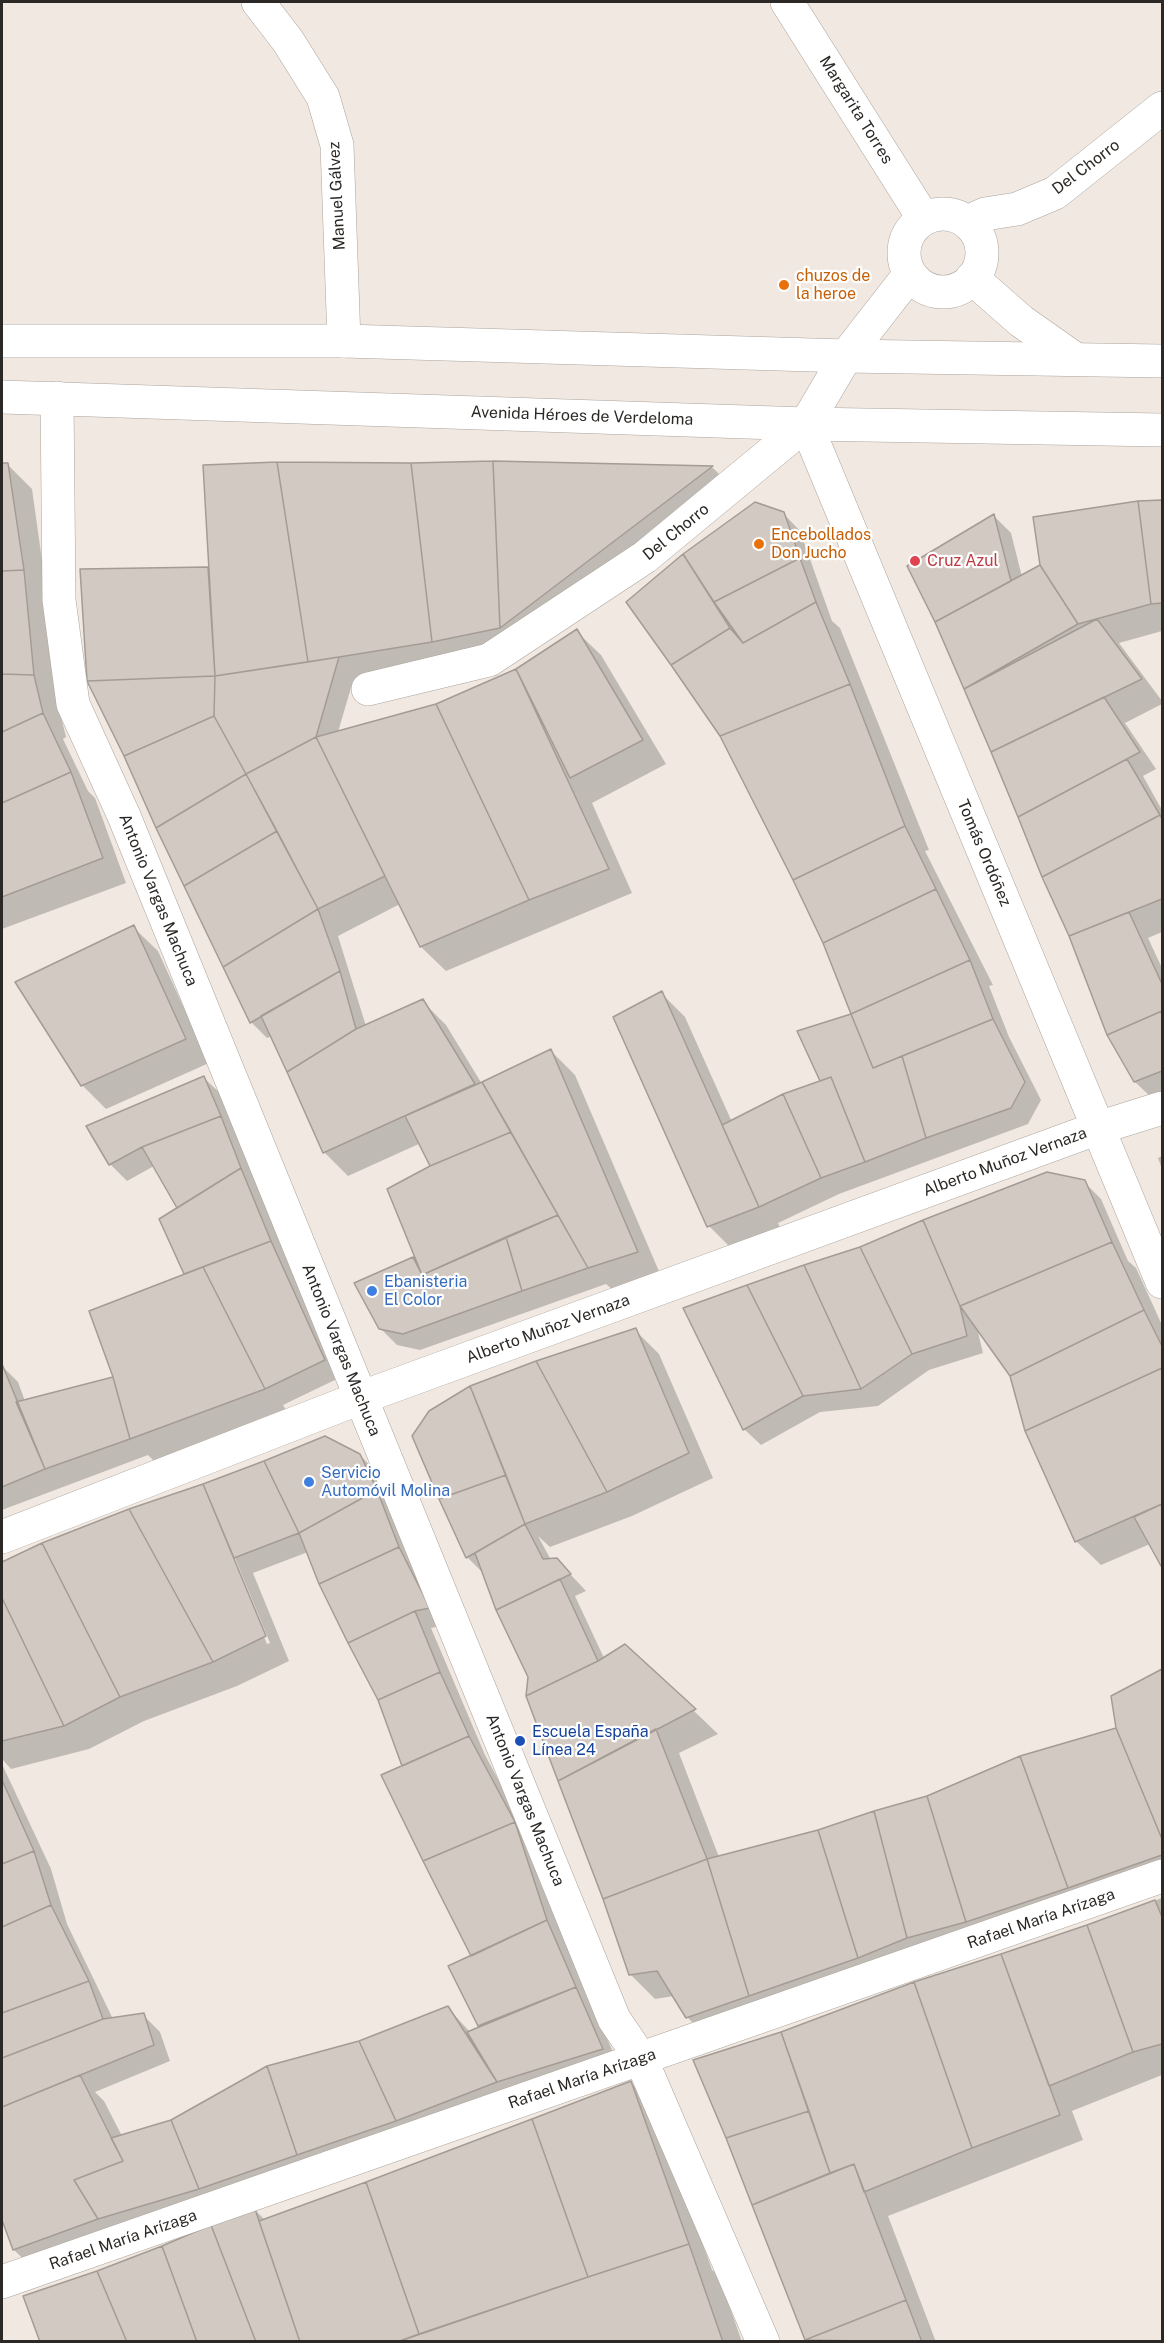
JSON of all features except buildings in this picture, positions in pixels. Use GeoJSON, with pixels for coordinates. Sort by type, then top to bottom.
{"type":"FeatureCollection","features":[{"type":"Feature","properties":{"kind":"street","name":"Manuel Gálvez"},"geometry":{"type":"LineString","coordinates":[[258,2],[288,41],[323,97],[337,145],[344,341]]}},
{"type":"Feature","properties":{"kind":"street","name":"Margarita Torres"},"geometry":{"type":"LineString","coordinates":[[800,6],[924,219]]}},
{"type":"Feature","properties":{"kind":"street","name":"Del Chorro"},"geometry":{"type":"LineString","coordinates":[[967,222],[985,214],[1017,209],[1056,193],[1162,108]]}},
{"type":"Feature","properties":{"kind":"street"},"geometry":{"type":"LineString","coordinates":[[945,214],[957,216],[967,222],[981,243],[979,268],[972,278],[952,291],[928,290],[909,274],[904,263],[906,239],[924,219],[945,214]]}},
{"type":"Feature","properties":{"kind":"street","name":"Del Chorro"},"geometry":{"type":"LineString","coordinates":[[368,689],[489,660],[645,557],[806,424],[846,356],[909,274]]}},
{"type":"Feature","properties":{"kind":"street"},"geometry":{"type":"LineString","coordinates":[[972,278],[1021,321],[1075,359]]}},
{"type":"Feature","properties":{"kind":"street"},"geometry":{"type":"LineString","coordinates":[[2,341],[344,341],[846,356],[1162,361]]}},
{"type":"Feature","properties":{"kind":"street","name":"Avenida Héroes de Verdeloma"},"geometry":{"type":"LineString","coordinates":[[2,398],[806,424],[1162,430]]}},
{"type":"Feature","properties":{"kind":"street","name":"Antonio Vargas Machuca"},"geometry":{"type":"LineString","coordinates":[[57,398],[59,600],[73,704],[124,816],[614,2019],[640,2058],[763,2342]]}},
{"type":"Feature","properties":{"kind":"street","name":"Tomás Ordóñez"},"geometry":{"type":"LineString","coordinates":[[806,424],[1162,1282]]}},
{"type":"Feature","properties":{"kind":"street","name":"Alberto Muñoz Vernaza"},"geometry":{"type":"LineString","coordinates":[[2,1538],[360,1398],[1098,1128],[1162,1108]]}},
{"type":"Feature","properties":{"kind":"street","name":"Rafael María Arízaga"},"geometry":{"type":"LineString","coordinates":[[2,2282],[1162,1876]]}},
{"type":"Feature","properties":{"kind":"place","name":"chuzos de la heroe"},"geometry":{"type":"Point","coordinates":[784,285]}},
{"type":"Feature","properties":{"kind":"place","name":"Encebollados Don Jucho"},"geometry":{"type":"Point","coordinates":[759,544]}},
{"type":"Feature","properties":{"kind":"place","name":"Cruz Azul"},"geometry":{"type":"Point","coordinates":[915,561]}},
{"type":"Feature","properties":{"kind":"place","name":"Ebanisteria El Color"},"geometry":{"type":"Point","coordinates":[372,1291]}},
{"type":"Feature","properties":{"kind":"place","name":"Servicio Automóvil Molina"},"geometry":{"type":"Point","coordinates":[309,1482]}},
{"type":"Feature","properties":{"kind":"place","name":"Escuela España Línea 24"},"geometry":{"type":"Point","coordinates":[520,1741]}}]}
